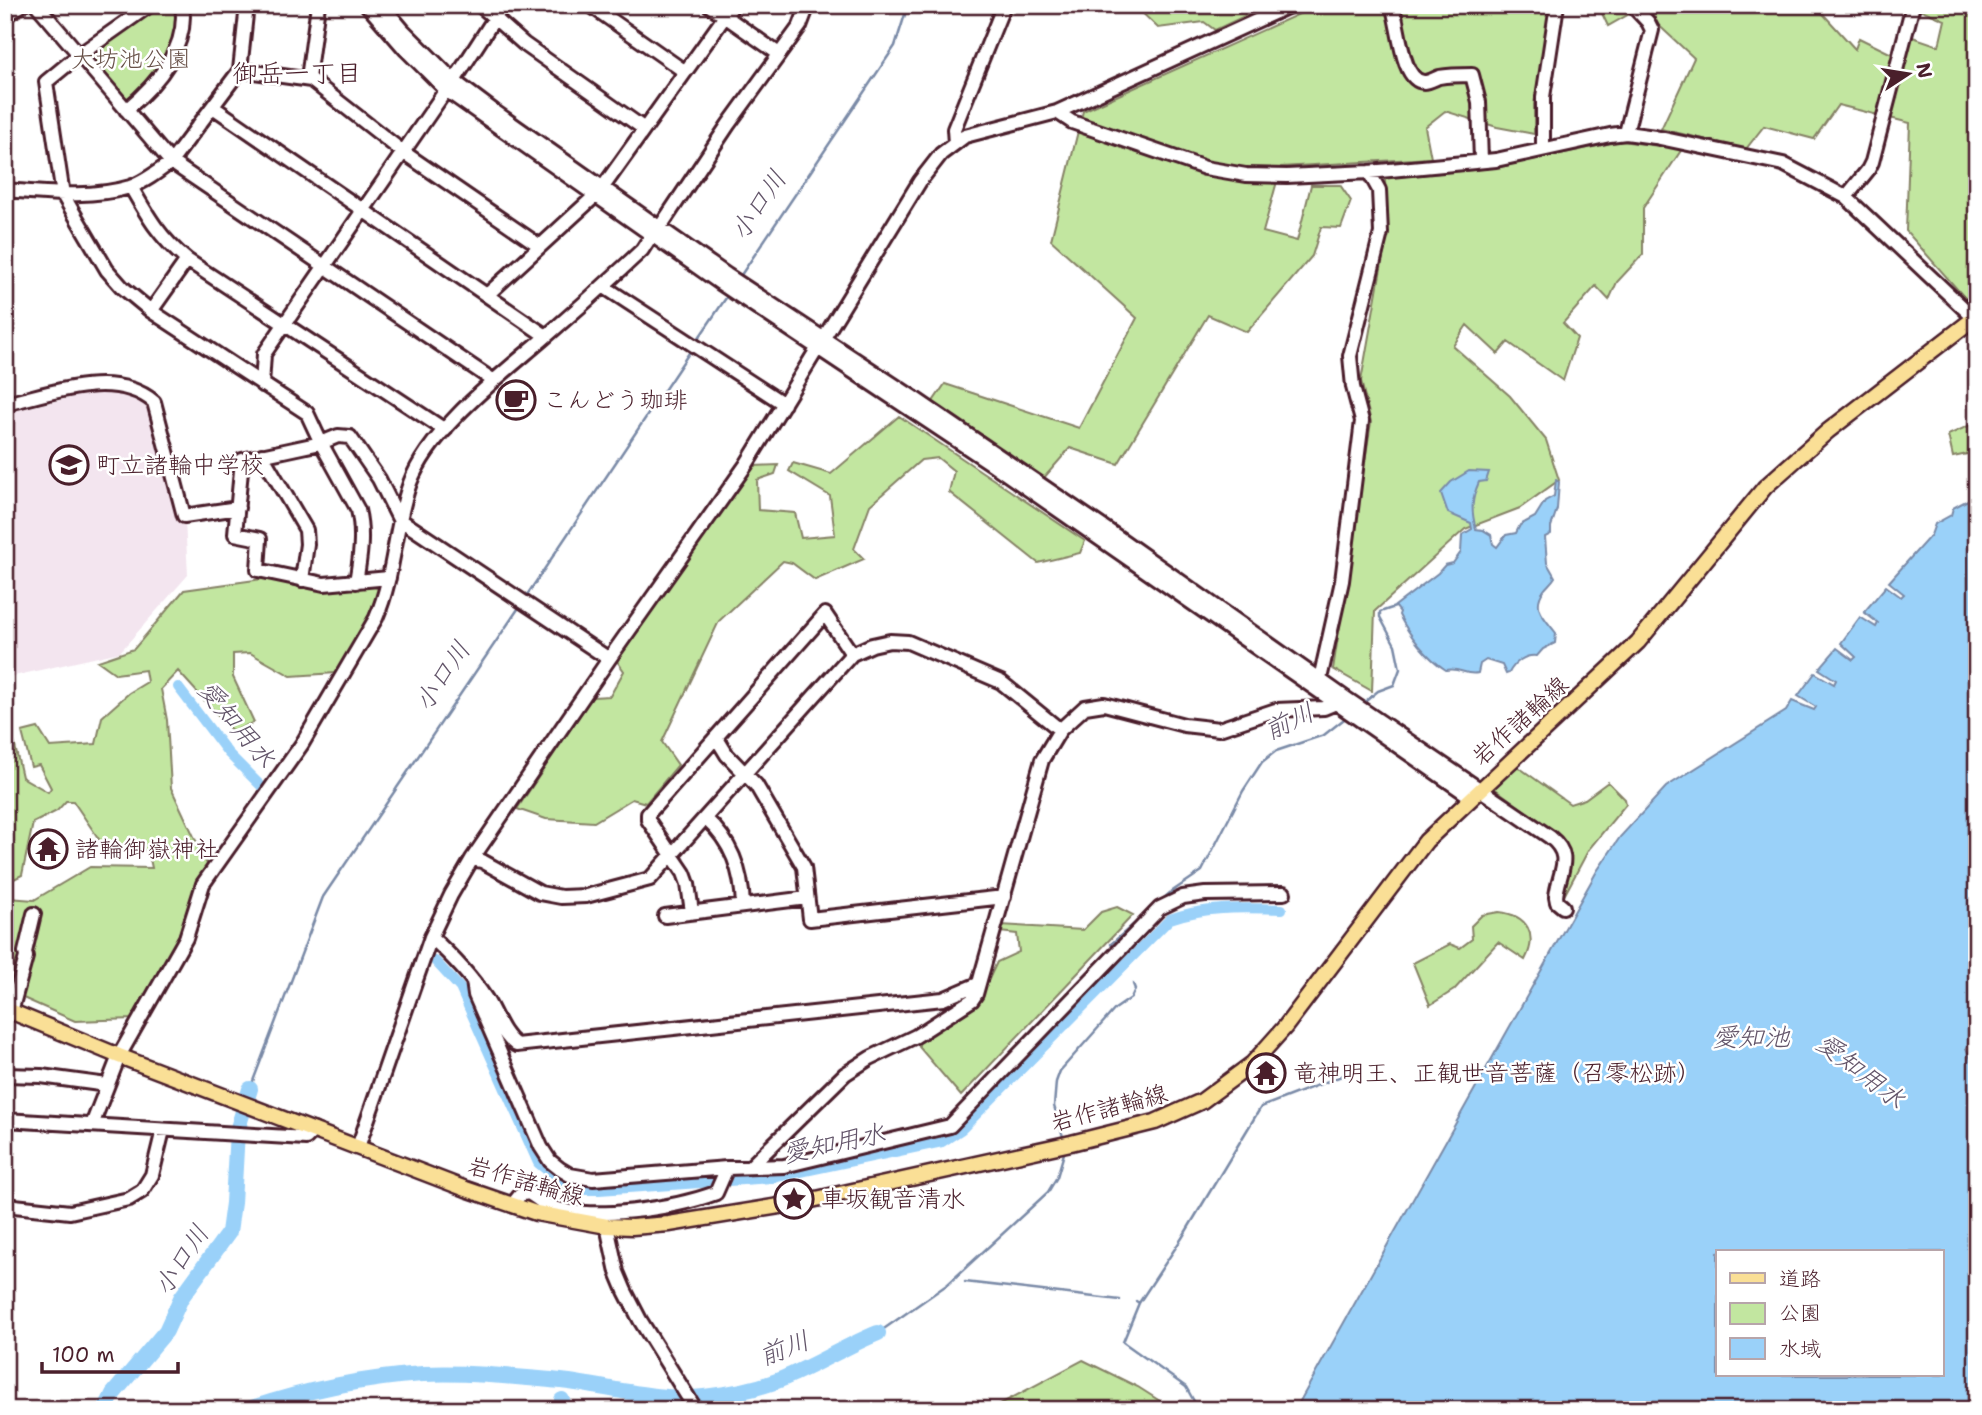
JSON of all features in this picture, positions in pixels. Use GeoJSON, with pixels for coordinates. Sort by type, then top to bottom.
{"type":"FeatureCollection","features":[{"type":"Feature","properties":{"kind":"main road","name":"岩作諸輪線"},"geometry":{"type":"LineString","coordinates":[[8,1011],[119,1056],[512,1205],[536,1213],[607,1226],[669,1224],[798,1203],[1143,1126],[1181,1112],[1218,1091],[1252,1064],[1285,1027],[1426,841],[1638,642],[1765,487],[1793,461],[1975,317]]}},
{"type":"Feature","properties":{"kind":"street"},"geometry":{"type":"LineString","coordinates":[[5,16],[22,5]]}},
{"type":"Feature","properties":{"kind":"street"},"geometry":{"type":"LineString","coordinates":[[37,5],[172,162],[494,381]]}},
{"type":"Feature","properties":{"kind":"street"},"geometry":{"type":"LineString","coordinates":[[150,5],[46,82],[63,195],[114,279],[151,311],[307,413],[358,510],[361,523],[356,582]]}},
{"type":"Feature","properties":{"kind":"street"},"geometry":{"type":"LineString","coordinates":[[126,110],[147,91],[174,55],[183,23],[182,5]]}},
{"type":"Feature","properties":{"kind":"street"},"geometry":{"type":"LineString","coordinates":[[5,190],[63,195],[103,192],[131,187],[172,162],[240,70],[247,5]]}},
{"type":"Feature","properties":{"kind":"street"},"geometry":{"type":"LineString","coordinates":[[308,79],[317,5]]}},
{"type":"Feature","properties":{"kind":"street"},"geometry":{"type":"LineString","coordinates":[[367,5],[398,41],[450,86],[723,279],[1336,703],[1475,793],[1550,836],[1560,846],[1564,861],[1556,897],[1563,907]]}},
{"type":"Feature","properties":{"kind":"street"},"geometry":{"type":"LineString","coordinates":[[382,5],[450,86]]}},
{"type":"Feature","properties":{"kind":"street"},"geometry":{"type":"LineString","coordinates":[[480,5],[494,20],[643,128]]}},
{"type":"Feature","properties":{"kind":"street"},"geometry":{"type":"LineString","coordinates":[[262,385],[264,354],[503,5]]}},
{"type":"Feature","properties":{"kind":"street"},"geometry":{"type":"LineString","coordinates":[[590,5],[684,71]]}},
{"type":"Feature","properties":{"kind":"street"},"geometry":{"type":"LineString","coordinates":[[709,5],[779,54]]}},
{"type":"Feature","properties":{"kind":"street"},"geometry":{"type":"LineString","coordinates":[[487,295],[599,191],[733,5]]}},
{"type":"Feature","properties":{"kind":"street"},"geometry":{"type":"LineString","coordinates":[[92,1125],[119,1056],[186,938],[203,884],[302,744],[376,618],[384,600],[399,519],[410,483],[422,459],[445,430],[494,381],[642,250],[800,26],[808,5]]}},
{"type":"Feature","properties":{"kind":"street"},"geometry":{"type":"LineString","coordinates":[[955,143],[954,129],[1004,5]]}},
{"type":"Feature","properties":{"kind":"street"},"geometry":{"type":"LineString","coordinates":[[358,1147],[431,937],[472,859],[746,465],[920,181],[941,154],[975,132],[1056,112],[1291,5]]}},
{"type":"Feature","properties":{"kind":"street"},"geometry":{"type":"LineString","coordinates":[[1392,5],[1398,24],[1403,61],[1415,80],[1423,82],[1472,75],[1480,111],[1481,161]]}},
{"type":"Feature","properties":{"kind":"street"},"geometry":{"type":"LineString","coordinates":[[1543,149],[1543,97],[1558,5]]}},
{"type":"Feature","properties":{"kind":"street"},"geometry":{"type":"LineString","coordinates":[[1626,133],[1652,30],[1632,5]]}},
{"type":"Feature","properties":{"kind":"street"},"geometry":{"type":"LineString","coordinates":[[1846,197],[1872,162],[1913,5]]}},
{"type":"Feature","properties":{"kind":"street"},"geometry":{"type":"LineString","coordinates":[[240,70],[308,79],[403,152],[540,246]]}},
{"type":"Feature","properties":{"kind":"street"},"geometry":{"type":"LineString","coordinates":[[213,107],[546,336]]}},
{"type":"Feature","properties":{"kind":"street"},"geometry":{"type":"LineString","coordinates":[[1056,112],[1072,122],[1205,168],[1246,175],[1369,172],[1496,160],[1626,133],[1783,164],[1846,197],[1975,317]]}},
{"type":"Feature","properties":{"kind":"street"},"geometry":{"type":"LineString","coordinates":[[1320,679],[1342,581],[1362,421],[1353,387],[1350,356],[1381,233],[1379,190],[1369,172]]}},
{"type":"Feature","properties":{"kind":"street"},"geometry":{"type":"LineString","coordinates":[[131,187],[157,231],[187,260],[445,430]]}},
{"type":"Feature","properties":{"kind":"street"},"geometry":{"type":"LineString","coordinates":[[151,311],[187,260]]}},
{"type":"Feature","properties":{"kind":"street"},"geometry":{"type":"LineString","coordinates":[[603,286],[784,404]]}},
{"type":"Feature","properties":{"kind":"street"},"geometry":{"type":"LineString","coordinates":[[819,344],[914,398],[1085,514],[1320,679],[1475,793]]}},
{"type":"Feature","properties":{"kind":"street"},"geometry":{"type":"LineString","coordinates":[[5,404],[79,387],[117,385],[131,390],[154,402],[184,516],[238,508]]}},
{"type":"Feature","properties":{"kind":"street"},"geometry":{"type":"LineString","coordinates":[[389,578],[324,584],[258,570],[260,538],[235,534],[242,460],[321,443],[338,436],[350,437],[379,479],[399,519],[609,659]]}},
{"type":"Feature","properties":{"kind":"street"},"geometry":{"type":"LineString","coordinates":[[262,455],[306,530],[307,544],[302,580]]}},
{"type":"Feature","properties":{"kind":"street"},"geometry":{"type":"LineString","coordinates":[[692,912],[688,884],[648,820],[648,814],[825,614],[852,654]]}},
{"type":"Feature","properties":{"kind":"street"},"geometry":{"type":"LineString","coordinates":[[472,859],[482,861],[540,893],[574,898],[650,879],[852,654],[890,641],[908,642],[1001,682],[1060,730]]}},
{"type":"Feature","properties":{"kind":"street"},"geometry":{"type":"LineString","coordinates":[[750,1167],[845,1074],[870,1058],[916,1036],[972,1000],[1042,760],[1060,730],[1085,708],[1104,704],[1184,725],[1212,729],[1233,726],[1276,710],[1324,708],[1336,703]]}},
{"type":"Feature","properties":{"kind":"street"},"geometry":{"type":"LineString","coordinates":[[716,737],[727,755],[756,785],[804,867],[810,919],[1004,897]]}},
{"type":"Feature","properties":{"kind":"street"},"geometry":{"type":"LineString","coordinates":[[706,818],[728,842],[734,856],[743,889],[743,906]]}},
{"type":"Feature","properties":{"kind":"street"},"geometry":{"type":"LineString","coordinates":[[473,981],[475,995],[541,1147],[550,1161],[570,1175],[593,1179],[784,1166],[950,1126],[1160,908],[1183,897],[1205,894],[1284,893]]}},
{"type":"Feature","properties":{"kind":"street"},"geometry":{"type":"LineString","coordinates":[[665,916],[807,898]]}},
{"type":"Feature","properties":{"kind":"street"},"geometry":{"type":"LineString","coordinates":[[8,1011],[26,957],[34,914]]}},
{"type":"Feature","properties":{"kind":"street"},"geometry":{"type":"LineString","coordinates":[[431,937],[454,957],[473,981],[487,1000],[508,1040],[516,1045],[943,999],[978,984]]}},
{"type":"Feature","properties":{"kind":"street"},"geometry":{"type":"LineString","coordinates":[[5,1075],[41,1076],[107,1085]]}},
{"type":"Feature","properties":{"kind":"street"},"geometry":{"type":"LineString","coordinates":[[5,1120],[306,1138],[314,1130]]}},
{"type":"Feature","properties":{"kind":"street"},"geometry":{"type":"LineString","coordinates":[[5,1205],[70,1212],[129,1199],[142,1191],[152,1175],[163,1130]]}},
{"type":"Feature","properties":{"kind":"street"},"geometry":{"type":"LineString","coordinates":[[512,1205],[520,1195],[528,1193],[545,1204],[584,1212],[610,1213],[671,1206],[716,1193],[727,1168]]}},
{"type":"Feature","properties":{"kind":"street"},"geometry":{"type":"LineString","coordinates":[[607,1226],[614,1263],[625,1291],[696,1410]]}},
{"type":"Feature","properties":{"kind":"shaded area"},"geometry":{"type":"Polygon","coordinates":[[[117,387],[150,403],[185,521],[188,575],[120,652],[5,678],[5,413],[117,387]]]}},
{"type":"Feature","properties":{"kind":"green space","name":"大坊池公園"},"geometry":{"type":"Polygon","coordinates":[[[162,5],[173,5],[175,19],[171,45],[150,79],[133,100],[127,102],[90,56],[162,5]]]}},
{"type":"Feature","properties":{"kind":"green space"},"geometry":{"type":"Polygon","coordinates":[[[1011,5],[1063,5],[1059,11],[1007,12],[1011,5]]]}},
{"type":"Feature","properties":{"kind":"green space"},"geometry":{"type":"Polygon","coordinates":[[[1134,5],[1268,5],[1215,30],[1204,22],[1158,28],[1134,5]]]}},
{"type":"Feature","properties":{"kind":"green space"},"geometry":{"type":"Polygon","coordinates":[[[1319,5],[1551,5],[1534,104],[1534,134],[1497,127],[1445,111],[1425,127],[1431,158],[1281,167],[1263,232],[1297,241],[1311,185],[1340,185],[1351,201],[1341,228],[1321,227],[1312,256],[1247,332],[1208,315],[1118,464],[1070,448],[1043,479],[932,403],[945,384],[1079,428],[1137,318],[1051,240],[1083,111],[1319,5]]]}},
{"type":"Feature","properties":{"kind":"green space"},"geometry":{"type":"Polygon","coordinates":[[[1598,5],[1815,5],[1855,49],[1859,38],[1904,60],[1910,36],[1939,46],[1945,20],[1917,8],[1917,5],[1977,5],[1977,303],[1972,306],[1906,231],[1910,123],[1838,105],[1814,139],[1764,126],[1746,149],[1661,129],[1694,58],[1640,8],[1608,26],[1598,5]]]}},
{"type":"Feature","properties":{"kind":"green space"},"geometry":{"type":"Polygon","coordinates":[[[1621,141],[1682,149],[1643,208],[1643,254],[1617,282],[1609,300],[1596,286],[1563,323],[1577,338],[1563,381],[1508,342],[1498,354],[1467,325],[1453,346],[1510,396],[1546,440],[1559,480],[1520,508],[1465,529],[1375,611],[1372,691],[1333,669],[1371,422],[1361,381],[1386,240],[1385,178],[1494,168],[1621,141]]]}},
{"type":"Feature","properties":{"kind":"green space"},"geometry":{"type":"Polygon","coordinates":[[[899,416],[1085,541],[1080,553],[1038,563],[949,492],[954,471],[938,458],[921,460],[870,505],[854,549],[864,559],[815,580],[792,563],[783,561],[719,621],[662,742],[678,765],[646,803],[632,799],[594,822],[546,819],[517,809],[592,697],[610,696],[624,671],[617,661],[753,466],[778,465],[775,474],[757,480],[758,510],[795,513],[801,538],[835,535],[830,496],[789,471],[793,463],[831,474],[899,416]]]}},
{"type":"Feature","properties":{"kind":"green space"},"geometry":{"type":"Polygon","coordinates":[[[1977,422],[1977,452],[1953,457],[1948,435],[1977,422]]]}},
{"type":"Feature","properties":{"kind":"green space"},"geometry":{"type":"Polygon","coordinates":[[[269,578],[377,584],[381,587],[360,634],[336,673],[291,676],[250,653],[233,654],[233,677],[254,722],[233,732],[178,671],[161,689],[167,720],[171,788],[207,864],[177,939],[134,1019],[75,1021],[5,990],[5,901],[9,898],[34,900],[90,867],[152,868],[148,850],[107,851],[73,801],[66,801],[57,811],[33,823],[22,875],[14,879],[5,869],[5,702],[22,777],[48,792],[51,788],[39,765],[31,767],[22,732],[38,728],[50,747],[96,744],[102,717],[129,693],[147,682],[145,670],[116,674],[98,661],[134,649],[184,590],[269,578]]]}},
{"type":"Feature","properties":{"kind":"green space"},"geometry":{"type":"Polygon","coordinates":[[[1517,766],[1570,804],[1585,799],[1608,782],[1625,799],[1626,804],[1589,849],[1565,894],[1562,879],[1567,858],[1557,834],[1494,788],[1517,766]]]}},
{"type":"Feature","properties":{"kind":"green space"},"geometry":{"type":"Polygon","coordinates":[[[1117,907],[1133,915],[961,1096],[919,1047],[919,1042],[980,998],[997,962],[1019,952],[1017,934],[999,932],[1001,925],[1083,930],[1101,912],[1117,907]]]}},
{"type":"Feature","properties":{"kind":"green space"},"geometry":{"type":"Polygon","coordinates":[[[1499,912],[1517,917],[1528,928],[1530,942],[1525,960],[1498,942],[1454,990],[1430,1005],[1413,963],[1450,944],[1460,948],[1472,939],[1471,926],[1482,915],[1499,912]]]}},
{"type":"Feature","properties":{"kind":"green space"},"geometry":{"type":"Polygon","coordinates":[[[1083,1360],[1138,1387],[1174,1410],[989,1410],[1083,1360]]]}},
{"type":"Feature","properties":{"kind":"water"},"geometry":{"type":"Polygon","coordinates":[[[1469,471],[1489,472],[1486,481],[1479,482],[1476,488],[1473,517],[1476,529],[1491,535],[1493,544],[1497,547],[1506,535],[1516,533],[1520,525],[1535,517],[1545,501],[1554,496],[1556,480],[1559,482],[1557,509],[1551,534],[1545,537],[1547,563],[1555,577],[1540,596],[1539,602],[1541,613],[1556,633],[1555,643],[1543,649],[1537,656],[1520,660],[1506,674],[1502,665],[1486,660],[1480,664],[1478,673],[1446,670],[1419,646],[1395,606],[1445,565],[1453,563],[1461,552],[1462,535],[1472,529],[1471,523],[1448,513],[1441,493],[1451,482],[1469,471]]]}},
{"type":"Feature","properties":{"kind":"water","name":"愛知池"},"geometry":{"type":"Polygon","coordinates":[[[1977,495],[1977,1027],[1966,1048],[1977,1072],[1977,1410],[1295,1410],[1597,871],[1620,837],[1666,787],[1786,711],[1792,701],[1814,710],[1816,707],[1798,696],[1815,673],[1834,684],[1836,680],[1819,669],[1837,648],[1853,660],[1856,657],[1841,643],[1860,617],[1876,627],[1878,623],[1864,612],[1886,586],[1901,597],[1904,594],[1889,582],[1931,535],[1935,524],[1951,515],[1953,508],[1977,495]]]}},
{"type":"Feature","properties":{"kind":"waterway","name":"小口川"},"geometry":{"type":"LineString","coordinates":[[739,278],[895,46],[908,5]]}},
{"type":"Feature","properties":{"kind":"waterway","name":"小口川"},"geometry":{"type":"LineString","coordinates":[[696,342],[728,295]]}},
{"type":"Feature","properties":{"kind":"waterway","name":"小口川"},"geometry":{"type":"LineString","coordinates":[[525,598],[691,350]]}},
{"type":"Feature","properties":{"kind":"waterway","name":"小口川"},"geometry":{"type":"LineString","coordinates":[[250,1089],[323,897],[520,606]]}},
{"type":"Feature","properties":{"kind":"waterway","name":"前川"},"geometry":{"type":"LineString","coordinates":[[1361,705],[1378,691],[1394,685],[1400,669],[1395,645],[1380,617],[1380,612],[1395,607]]}},
{"type":"Feature","properties":{"kind":"waterway","name":"愛知用水"},"geometry":{"type":"LineString","coordinates":[[178,687],[228,753],[264,789]]}},
{"type":"Feature","properties":{"kind":"waterway","name":"前川"},"geometry":{"type":"LineString","coordinates":[[1113,947],[1111,944],[1171,892],[1202,871],[1243,791],[1262,762],[1276,751],[1324,735],[1348,716]]}},
{"type":"Feature","properties":{"kind":"waterway","name":"愛知用水"},"geometry":{"type":"LineString","coordinates":[[435,961],[460,988],[538,1163],[564,1184],[586,1190],[599,1190],[772,1178],[942,1142],[962,1129],[1170,919],[1211,910],[1282,909]]}},
{"type":"Feature","properties":{"kind":"waterway","name":"前川"},"geometry":{"type":"LineString","coordinates":[[1064,1140],[1054,1106],[1060,1071],[1115,1009],[1131,998],[1135,989],[1133,984]]}},
{"type":"Feature","properties":{"kind":"waterway"},"geometry":{"type":"LineString","coordinates":[[1136,1301],[1139,1303],[1182,1238],[1261,1107],[1344,1075]]}},
{"type":"Feature","properties":{"kind":"waterway","name":"小口川"},"geometry":{"type":"LineString","coordinates":[[105,1410],[113,1394],[166,1331],[181,1298],[229,1232],[237,1131],[250,1089]]}},
{"type":"Feature","properties":{"kind":"waterway","name":"前川"},"geometry":{"type":"LineString","coordinates":[[878,1333],[948,1284],[1048,1192],[1057,1177],[1065,1150]]}},
{"type":"Feature","properties":{"kind":"waterway"},"geometry":{"type":"LineString","coordinates":[[965,1282],[1120,1300]]}},
{"type":"Feature","properties":{"kind":"waterway"},"geometry":{"type":"LineString","coordinates":[[1139,1303],[1123,1342],[1186,1387],[1199,1410]]}},
{"type":"Feature","properties":{"kind":"waterway","name":"前川"},"geometry":{"type":"LineString","coordinates":[[246,1410],[333,1386],[423,1374],[561,1381],[651,1395],[704,1397],[771,1383],[878,1333]]}},
{"type":"Feature","properties":{"kind":"waterway"},"geometry":{"type":"LineString","coordinates":[[562,1400],[564,1410]]}},
{"type":"Feature","properties":{"kind":"place","name":"こんどう珈琲"},"geometry":{"type":"Point","coordinates":[516,400]}},
{"type":"Feature","properties":{"kind":"place","name":"町立諸輪中学校"},"geometry":{"type":"Point","coordinates":[69,465]}},
{"type":"Feature","properties":{"kind":"place","name":"諸輪御嶽神社"},"geometry":{"type":"Point","coordinates":[48,849]}},
{"type":"Feature","properties":{"kind":"place","name":"竜神明王、正観世音菩薩（召零松跡）"},"geometry":{"type":"Point","coordinates":[1266,1073]}},
{"type":"Feature","properties":{"kind":"place","name":"車坂観音清水"},"geometry":{"type":"Point","coordinates":[794,1199]}},
{"type":"Feature","properties":{"kind":"district","name":"御岳一丁目"},"geometry":{"type":"Point","coordinates":[297,73]}}]}
